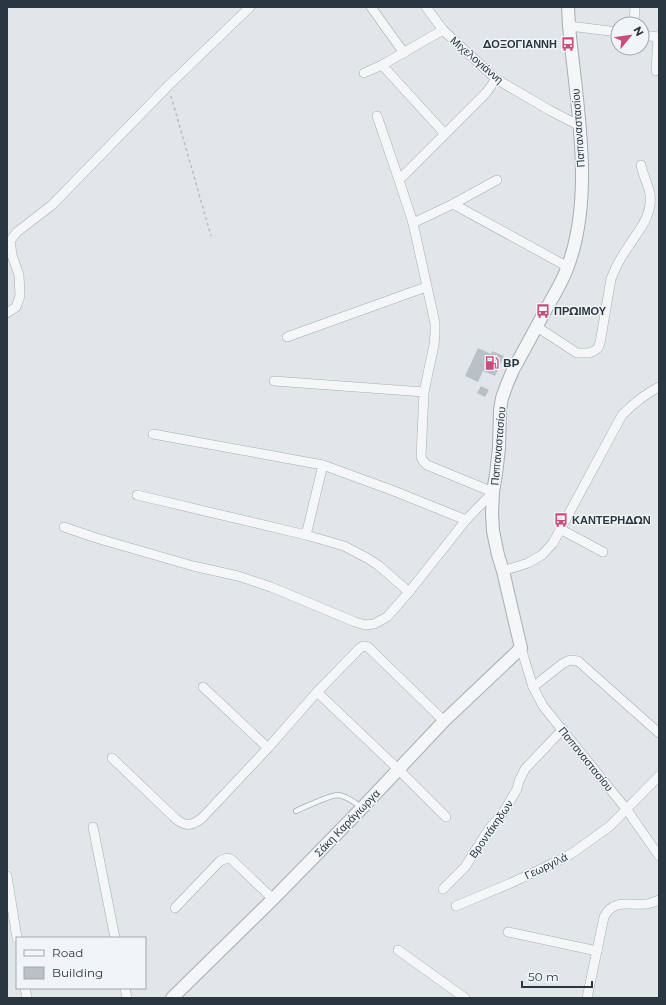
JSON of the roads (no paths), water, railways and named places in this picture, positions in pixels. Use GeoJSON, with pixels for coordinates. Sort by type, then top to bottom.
{"type":"FeatureCollection","features":[{"type":"Feature","properties":{"kind":"street"},"geometry":{"type":"LineString","coordinates":[[7,313],[16,307],[20,296],[19,275],[12,255],[10,241],[17,232],[52,205],[168,86],[250,7]]}},
{"type":"Feature","properties":{"kind":"street"},"geometry":{"type":"LineString","coordinates":[[371,7],[404,53]]}},
{"type":"Feature","properties":{"kind":"street","name":"Μιχελογιάννη"},"geometry":{"type":"LineString","coordinates":[[426,7],[443,30],[496,79],[580,126]]}},
{"type":"Feature","properties":{"kind":"street","name":"Παπαναστασίου"},"geometry":{"type":"LineString","coordinates":[[568,7],[580,126],[580,208],[577,232],[573,252],[562,281],[513,370],[502,398],[500,410],[499,448],[493,492],[493,531],[521,648],[533,687],[544,706],[627,810],[659,856]]}},
{"type":"Feature","properties":{"kind":"street"},"geometry":{"type":"LineString","coordinates":[[569,26],[610,31]]}},
{"type":"Feature","properties":{"kind":"street"},"geometry":{"type":"LineString","coordinates":[[364,73],[382,65],[443,30]]}},
{"type":"Feature","properties":{"kind":"street"},"geometry":{"type":"LineString","coordinates":[[656,71],[658,37]]}},
{"type":"Feature","properties":{"kind":"street"},"geometry":{"type":"LineString","coordinates":[[382,65],[445,134]]}},
{"type":"Feature","properties":{"kind":"street"},"geometry":{"type":"LineString","coordinates":[[399,180],[486,93],[496,79]]}},
{"type":"Feature","properties":{"kind":"street"},"geometry":{"type":"LineString","coordinates":[[64,527],[178,562],[238,576],[271,586],[365,625],[374,624],[387,617],[409,592],[466,520],[493,492],[427,465],[421,457],[424,392],[434,345],[434,317],[426,287],[413,223],[377,116]]}},
{"type":"Feature","properties":{"kind":"street"},"geometry":{"type":"LineString","coordinates":[[537,327],[577,353],[589,353],[598,348],[613,272],[640,230],[649,211],[650,194],[642,173],[641,165]]}},
{"type":"Feature","properties":{"kind":"street"},"geometry":{"type":"LineString","coordinates":[[413,223],[498,180]]}},
{"type":"Feature","properties":{"kind":"street"},"geometry":{"type":"LineString","coordinates":[[453,204],[568,267]]}},
{"type":"Feature","properties":{"kind":"street"},"geometry":{"type":"LineString","coordinates":[[288,337],[426,287]]}},
{"type":"Feature","properties":{"kind":"street"},"geometry":{"type":"LineString","coordinates":[[274,380],[424,392]]}},
{"type":"Feature","properties":{"kind":"street"},"geometry":{"type":"LineString","coordinates":[[503,571],[528,563],[542,555],[553,543],[622,415],[636,401],[657,390]]}},
{"type":"Feature","properties":{"kind":"street"},"geometry":{"type":"LineString","coordinates":[[153,434],[323,465],[394,491],[466,520]]}},
{"type":"Feature","properties":{"kind":"street"},"geometry":{"type":"LineString","coordinates":[[306,535],[323,465]]}},
{"type":"Feature","properties":{"kind":"street"},"geometry":{"type":"LineString","coordinates":[[137,495],[306,535],[344,546],[367,558],[409,592]]}},
{"type":"Feature","properties":{"kind":"street"},"geometry":{"type":"LineString","coordinates":[[560,528],[603,552]]}},
{"type":"Feature","properties":{"kind":"street"},"geometry":{"type":"LineString","coordinates":[[112,758],[176,819],[188,825],[195,824],[268,748],[317,692],[363,646],[368,647],[444,721]]}},
{"type":"Feature","properties":{"kind":"street","name":"Σάκη Καράγιωργα"},"geometry":{"type":"LineString","coordinates":[[172,998],[273,900],[444,721],[521,648]]}},
{"type":"Feature","properties":{"kind":"street"},"geometry":{"type":"LineString","coordinates":[[533,687],[562,664],[570,660],[578,661],[659,733]]}},
{"type":"Feature","properties":{"kind":"street"},"geometry":{"type":"LineString","coordinates":[[203,687],[268,748]]}},
{"type":"Feature","properties":{"kind":"street"},"geometry":{"type":"LineString","coordinates":[[317,692],[446,817]]}},
{"type":"Feature","properties":{"kind":"street","name":"Βροντάκηδων"},"geometry":{"type":"LineString","coordinates":[[443,888],[465,866],[489,829],[503,813],[517,789],[519,781],[526,769],[563,729]]}},
{"type":"Feature","properties":{"kind":"street","name":"Γεωργιλά"},"geometry":{"type":"LineString","coordinates":[[456,906],[511,883],[574,852],[610,826],[659,776]]}},
{"type":"Feature","properties":{"kind":"street"},"geometry":{"type":"LineString","coordinates":[[93,827],[115,937]]}},
{"type":"Feature","properties":{"kind":"street"},"geometry":{"type":"LineString","coordinates":[[175,908],[220,861],[227,858],[231,859],[273,900]]}},
{"type":"Feature","properties":{"kind":"street"},"geometry":{"type":"LineString","coordinates":[[7,876],[9,900],[17,937]]}},
{"type":"Feature","properties":{"kind":"street"},"geometry":{"type":"LineString","coordinates":[[587,998],[606,912],[614,906],[622,904],[646,904],[659,900]]}},
{"type":"Feature","properties":{"kind":"street"},"geometry":{"type":"LineString","coordinates":[[508,932],[597,951]]}},
{"type":"Feature","properties":{"kind":"street"},"geometry":{"type":"LineString","coordinates":[[398,950],[465,998]]}},
{"type":"Feature","properties":{"kind":"lane"},"geometry":{"type":"LineString","coordinates":[[296,811],[338,795],[349,798],[362,808]]}},
{"type":"Feature","properties":{"kind":"place","name":"ΔΟΞΟΓΙΑΝΝΗ"},"geometry":{"type":"Point","coordinates":[568,44]}},
{"type":"Feature","properties":{"kind":"place","name":"ΠΡΩΙΜΟΥ"},"geometry":{"type":"Point","coordinates":[543,311]}},
{"type":"Feature","properties":{"kind":"place","name":"BP"},"geometry":{"type":"Point","coordinates":[492,363]}},
{"type":"Feature","properties":{"kind":"place","name":"ΚΑΝΤΕΡΗΔΩΝ"},"geometry":{"type":"Point","coordinates":[561,520]}}]}
